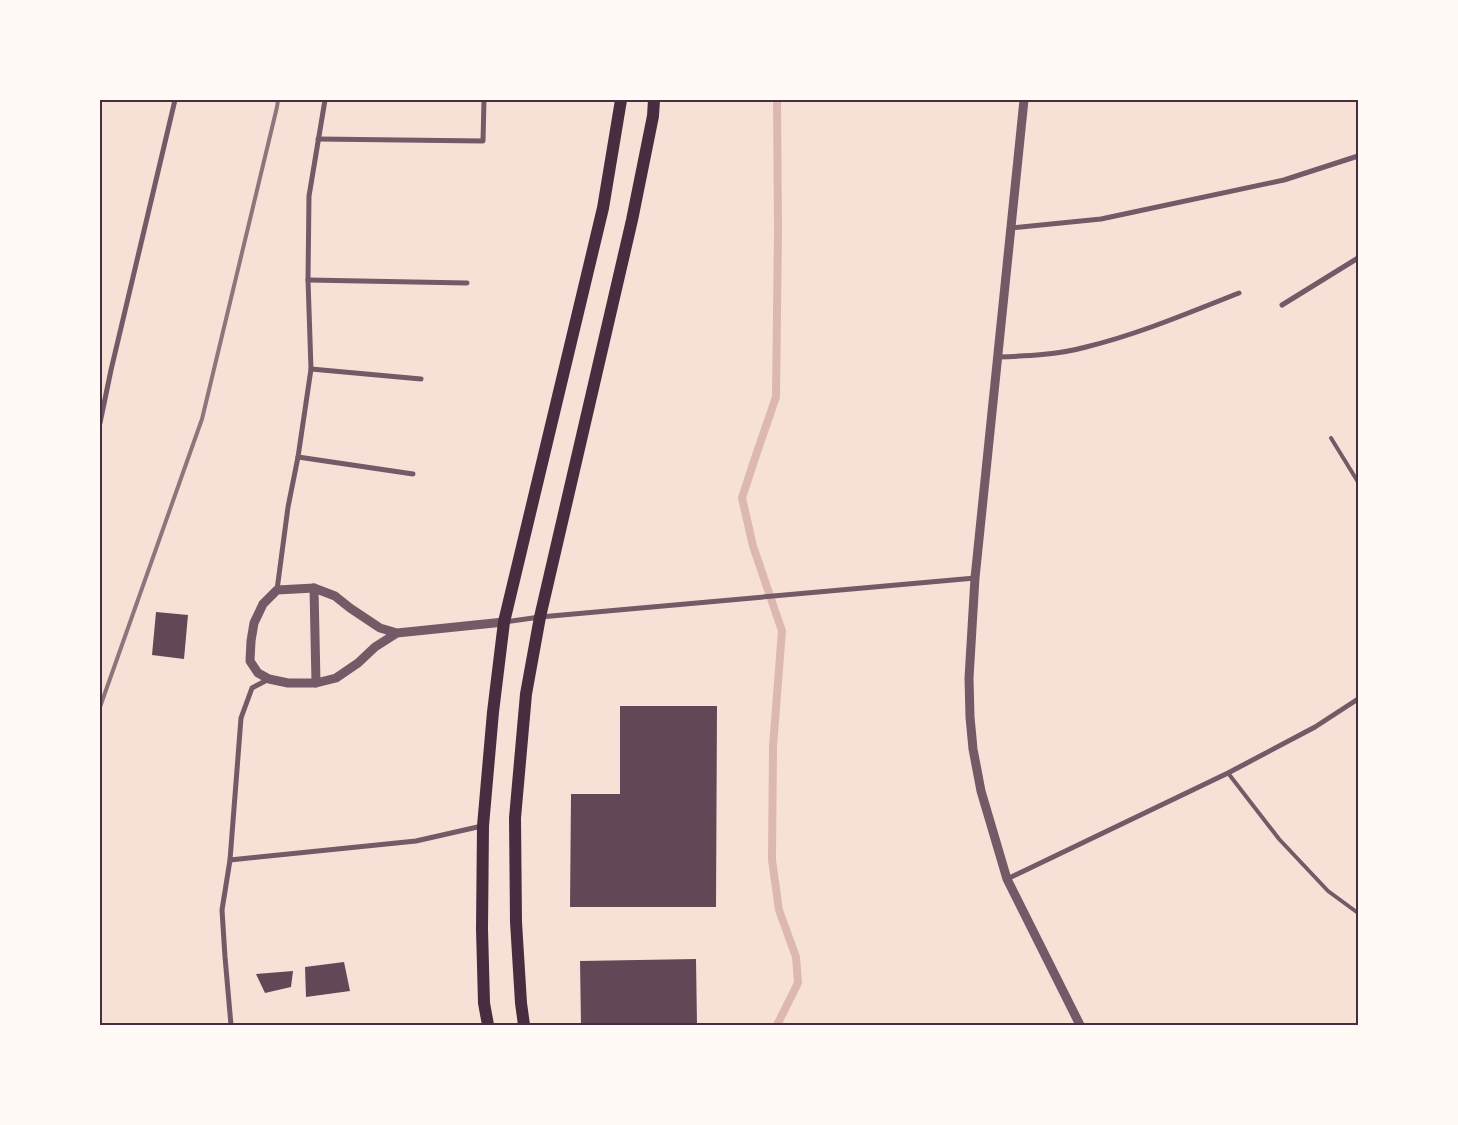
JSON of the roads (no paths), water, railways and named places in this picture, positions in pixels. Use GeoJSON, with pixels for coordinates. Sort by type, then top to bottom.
{"type":"FeatureCollection","features":[{"type":"Feature","properties":{"kind":"main road"},"geometry":{"type":"LineString","coordinates":[[488,1025],[484,1003],[482,930],[483,826],[493,712],[504,622],[603,208],[621,100]]}},
{"type":"Feature","properties":{"kind":"main road"},"geometry":{"type":"LineString","coordinates":[[524,1025],[516,922],[515,818],[526,694],[540,617],[632,220],[653,116],[654,100]]}},
{"type":"Feature","properties":{"kind":"street"},"geometry":{"type":"LineString","coordinates":[[100,423],[176,100]]}},
{"type":"Feature","properties":{"kind":"street"},"geometry":{"type":"LineString","coordinates":[[325,100],[309,196],[308,280],[311,368],[298,457],[288,507],[277,590],[262,604],[254,623],[250,660],[258,673],[269,679],[288,683],[316,683],[336,678],[358,663],[375,647],[398,633]]}},
{"type":"Feature","properties":{"kind":"street"},"geometry":{"type":"LineString","coordinates":[[318,140],[483,141],[484,100]]}},
{"type":"Feature","properties":{"kind":"street"},"geometry":{"type":"LineString","coordinates":[[1024,100],[975,578],[969,678],[970,717],[981,791],[1007,879],[1080,1025]]}},
{"type":"Feature","properties":{"kind":"street"},"geometry":{"type":"LineString","coordinates":[[1010,228],[1100,219],[1120,215],[1284,180],[1358,156]]}},
{"type":"Feature","properties":{"kind":"street"},"geometry":{"type":"LineString","coordinates":[[1282,305],[1358,258]]}},
{"type":"Feature","properties":{"kind":"street"},"geometry":{"type":"LineString","coordinates":[[308,280],[467,283]]}},
{"type":"Feature","properties":{"kind":"street"},"geometry":{"type":"LineString","coordinates":[[998,357],[1040,355],[1085,348],[1154,327],[1239,293]]}},
{"type":"Feature","properties":{"kind":"street"},"geometry":{"type":"LineString","coordinates":[[311,368],[421,380]]}},
{"type":"Feature","properties":{"kind":"street"},"geometry":{"type":"LineString","coordinates":[[298,457],[413,474]]}},
{"type":"Feature","properties":{"kind":"street"},"geometry":{"type":"LineString","coordinates":[[277,590],[314,588],[335,596],[380,628],[398,633],[540,617],[975,578]]}},
{"type":"Feature","properties":{"kind":"street"},"geometry":{"type":"LineString","coordinates":[[314,588],[316,683]]}},
{"type":"Feature","properties":{"kind":"street"},"geometry":{"type":"LineString","coordinates":[[230,1025],[222,910],[230,860],[241,718],[252,688],[269,679]]}},
{"type":"Feature","properties":{"kind":"street"},"geometry":{"type":"LineString","coordinates":[[1007,879],[1228,773],[1315,727],[1358,699]]}},
{"type":"Feature","properties":{"kind":"street"},"geometry":{"type":"LineString","coordinates":[[230,860],[416,841],[483,826]]}},
{"type":"Feature","properties":{"kind":"lane"},"geometry":{"type":"LineString","coordinates":[[1331,438],[1358,482]]}},
{"type":"Feature","properties":{"kind":"lane"},"geometry":{"type":"LineString","coordinates":[[1228,773],[1285,845],[1328,891],[1358,913]]}},
{"type":"Feature","properties":{"kind":"waterway"},"geometry":{"type":"LineString","coordinates":[[777,100],[776,397],[742,498],[753,546],[782,631],[773,746],[772,860],[779,910],[796,957],[798,983],[777,1025]]}},
{"type":"Feature","properties":{"kind":"railway"},"geometry":{"type":"LineString","coordinates":[[100,707],[202,419],[278,100]]}}]}
